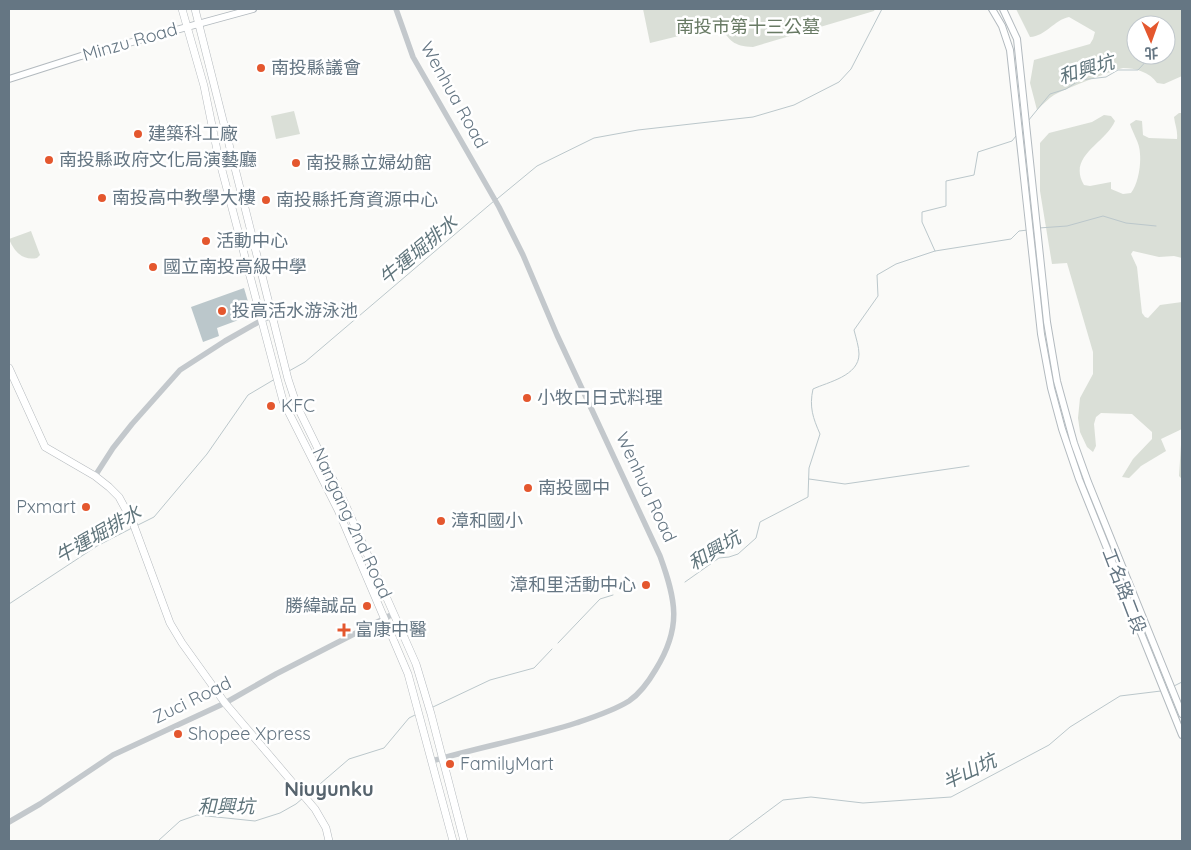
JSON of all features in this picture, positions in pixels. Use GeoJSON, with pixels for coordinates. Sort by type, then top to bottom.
{"type":"FeatureCollection","features":[{"type":"Feature","properties":{"kind":"main road"},"geometry":{"type":"LineString","coordinates":[[182,9],[204,86],[218,155],[262,320]]}},
{"type":"Feature","properties":{"kind":"main road"},"geometry":{"type":"LineString","coordinates":[[195,9],[273,316]]}},
{"type":"Feature","properties":{"kind":"main road","name":"Minzu Road"},"geometry":{"type":"LineString","coordinates":[[9,79],[75,57],[253,9]]}},
{"type":"Feature","properties":{"kind":"main road"},"geometry":{"type":"LineString","coordinates":[[992,9],[1009,43],[1041,334],[1051,388],[1070,445]]}},
{"type":"Feature","properties":{"kind":"main road"},"geometry":{"type":"LineString","coordinates":[[1002,9],[1017,39],[1047,322],[1065,428]]}},
{"type":"Feature","properties":{"kind":"main road","name":"Nangang 2nd Road"},"geometry":{"type":"LineString","coordinates":[[273,316],[288,379],[297,406],[362,543],[416,664],[464,841]]}},
{"type":"Feature","properties":{"kind":"main road","name":"Nangang 2nd Road"},"geometry":{"type":"LineString","coordinates":[[262,320],[274,370],[289,415],[338,510],[386,618],[408,674],[453,841]]}},
{"type":"Feature","properties":{"kind":"main road"},"geometry":{"type":"LineString","coordinates":[[9,368],[45,447],[95,476],[110,487],[119,497],[134,526],[170,623],[225,703],[305,796],[321,819],[329,841]]}},
{"type":"Feature","properties":{"kind":"main road","name":"工名路二段"},"geometry":{"type":"LineString","coordinates":[[1070,445],[1088,482],[1182,714]]}},
{"type":"Feature","properties":{"kind":"main road","name":"工名路二段"},"geometry":{"type":"LineString","coordinates":[[1070,445],[1134,617],[1182,735]]}},
{"type":"Feature","properties":{"kind":"street","name":"Wenhua Road"},"geometry":{"type":"LineString","coordinates":[[396,9],[412,57],[499,207],[660,556],[670,586],[674,610],[674,628],[667,649],[649,680],[630,700],[615,709],[556,729],[432,761]]}},
{"type":"Feature","properties":{"kind":"street"},"geometry":{"type":"LineString","coordinates":[[95,476],[113,448],[132,424],[180,370],[224,341],[273,316]]}},
{"type":"Feature","properties":{"kind":"street","name":"Zuci Road"},"geometry":{"type":"LineString","coordinates":[[9,822],[40,804],[114,755],[225,703],[276,674],[393,614]]}},
{"type":"Feature","properties":{"kind":"green space","name":"南投市第十三公墓"},"geometry":{"type":"Polygon","coordinates":[[[643,9],[875,9],[874,11],[753,47],[736,44],[720,26],[650,43],[643,9]]]}},
{"type":"Feature","properties":{"kind":"green space"},"geometry":{"type":"Polygon","coordinates":[[[1016,9],[1182,9],[1182,76],[1164,84],[1157,83],[1142,71],[1123,68],[1059,92],[1037,110],[1030,83],[1034,60],[1090,44],[1095,32],[1069,17],[1059,21],[1036,36],[1030,37],[1016,9]]]}},
{"type":"Feature","properties":{"kind":"green space"},"geometry":{"type":"Polygon","coordinates":[[[294,111],[300,134],[276,139],[271,116],[294,111]]]}},
{"type":"Feature","properties":{"kind":"green space"},"geometry":{"type":"Polygon","coordinates":[[[1182,113],[1182,258],[1174,256],[1159,257],[1133,251],[1131,254],[1137,267],[1142,313],[1145,317],[1148,318],[1160,305],[1182,302],[1182,429],[1161,439],[1166,451],[1141,466],[1129,478],[1122,477],[1133,459],[1152,439],[1152,432],[1132,414],[1101,413],[1096,417],[1094,424],[1096,446],[1093,452],[1087,447],[1080,432],[1078,418],[1080,398],[1093,374],[1093,352],[1067,263],[1052,264],[1040,191],[1040,143],[1049,133],[1092,122],[1104,115],[1111,116],[1115,121],[1104,137],[1084,158],[1080,166],[1080,175],[1084,185],[1090,186],[1111,182],[1111,189],[1123,194],[1131,193],[1137,180],[1140,150],[1130,124],[1136,120],[1142,121],[1143,135],[1149,138],[1177,139],[1174,117],[1182,113]]]}},
{"type":"Feature","properties":{"kind":"green space"},"geometry":{"type":"Polygon","coordinates":[[[31,231],[40,255],[32,259],[19,254],[9,239],[31,231]]]}},
{"type":"Feature","properties":{"kind":"green space"},"geometry":{"type":"Polygon","coordinates":[[[1182,429],[1182,479],[1179,476],[1182,429]]]}},
{"type":"Feature","properties":{"kind":"shaded area","name":"投高活水游泳池"},"geometry":{"type":"Polygon","coordinates":[[[244,288],[252,315],[217,328],[219,336],[203,342],[191,307],[244,288]]]}},
{"type":"Feature","properties":{"kind":"waterway","name":"牛運堀排水"},"geometry":{"type":"LineString","coordinates":[[497,199],[537,166],[594,138],[638,130],[753,117],[794,105],[839,82],[851,69],[882,9]]}},
{"type":"Feature","properties":{"kind":"waterway","name":"和興坑"},"geometry":{"type":"LineString","coordinates":[[1028,121],[1050,94],[1066,89],[1080,80],[1106,77],[1118,70],[1138,70],[1143,65]]}},
{"type":"Feature","properties":{"kind":"waterway","name":"和興坑"},"geometry":{"type":"LineString","coordinates":[[935,251],[922,222],[922,212],[946,206],[946,181],[974,175],[978,152],[1012,141],[1016,136]]}},
{"type":"Feature","properties":{"kind":"waterway","name":"牛運堀排水"},"geometry":{"type":"LineString","coordinates":[[289,371],[305,362],[494,201]]}},
{"type":"Feature","properties":{"kind":"waterway"},"geometry":{"type":"LineString","coordinates":[[1039,228],[1067,226],[1103,216],[1126,223],[1156,226]]}},
{"type":"Feature","properties":{"kind":"waterway","name":"和興坑"},"geometry":{"type":"LineString","coordinates":[[685,582],[719,558],[738,554],[756,538],[760,522],[808,497],[809,468],[820,434],[812,412],[813,389],[842,377],[854,368],[858,362],[859,351],[854,330],[878,296],[877,275],[896,264],[935,251],[1011,239],[1019,231],[1028,230]]}},
{"type":"Feature","properties":{"kind":"waterway","name":"牛運堀排水"},"geometry":{"type":"LineString","coordinates":[[138,525],[154,517],[207,454],[248,395],[275,379]]}},
{"type":"Feature","properties":{"kind":"waterway"},"geometry":{"type":"LineString","coordinates":[[809,479],[845,484],[969,466]]}},
{"type":"Feature","properties":{"kind":"waterway","name":"牛運堀排水"},"geometry":{"type":"LineString","coordinates":[[9,604],[97,546],[132,528]]}},
{"type":"Feature","properties":{"kind":"waterway","name":"和興坑"},"geometry":{"type":"LineString","coordinates":[[558,643],[600,599],[613,595]]}},
{"type":"Feature","properties":{"kind":"waterway","name":"和興坑"},"geometry":{"type":"LineString","coordinates":[[433,707],[490,680],[534,668],[552,649]]}},
{"type":"Feature","properties":{"kind":"waterway","name":"半山坑"},"geometry":{"type":"LineString","coordinates":[[1174,686],[1182,682]]}},
{"type":"Feature","properties":{"kind":"waterway","name":"半山坑"},"geometry":{"type":"LineString","coordinates":[[728,841],[783,800],[811,797],[863,803],[951,797],[1049,745],[1070,727],[1120,696],[1161,691]]}},
{"type":"Feature","properties":{"kind":"waterway","name":"和興坑"},"geometry":{"type":"LineString","coordinates":[[306,796],[349,759],[384,748],[409,718],[415,715]]}},
{"type":"Feature","properties":{"kind":"waterway","name":"和興坑"},"geometry":{"type":"LineString","coordinates":[[158,841],[180,821],[197,815],[255,821],[280,813],[303,798]]}},
{"type":"Feature","properties":{"kind":"place","name":"南投縣議會"},"geometry":{"type":"Point","coordinates":[261,68]}},
{"type":"Feature","properties":{"kind":"place","name":"建築科工廠"},"geometry":{"type":"Point","coordinates":[138,134]}},
{"type":"Feature","properties":{"kind":"place","name":"南投縣政府文化局演藝廳"},"geometry":{"type":"Point","coordinates":[49,160]}},
{"type":"Feature","properties":{"kind":"place","name":"南投縣立婦幼館"},"geometry":{"type":"Point","coordinates":[296,163]}},
{"type":"Feature","properties":{"kind":"place","name":"南投高中教學大樓"},"geometry":{"type":"Point","coordinates":[102,198]}},
{"type":"Feature","properties":{"kind":"place","name":"南投縣托育資源中心"},"geometry":{"type":"Point","coordinates":[266,200]}},
{"type":"Feature","properties":{"kind":"place","name":"活動中心"},"geometry":{"type":"Point","coordinates":[206,241]}},
{"type":"Feature","properties":{"kind":"place","name":"國立南投高級中學"},"geometry":{"type":"Point","coordinates":[153,267]}},
{"type":"Feature","properties":{"kind":"place","name":"投高活水游泳池"},"geometry":{"type":"Point","coordinates":[222,311]}},
{"type":"Feature","properties":{"kind":"place","name":"小牧口日式料理"},"geometry":{"type":"Point","coordinates":[527,398]}},
{"type":"Feature","properties":{"kind":"place","name":"KFC"},"geometry":{"type":"Point","coordinates":[271,406]}},
{"type":"Feature","properties":{"kind":"place","name":"南投國中"},"geometry":{"type":"Point","coordinates":[528,488]}},
{"type":"Feature","properties":{"kind":"place","name":"Pxmart"},"geometry":{"type":"Point","coordinates":[86,507]}},
{"type":"Feature","properties":{"kind":"place","name":"漳和國小"},"geometry":{"type":"Point","coordinates":[441,521]}},
{"type":"Feature","properties":{"kind":"place","name":"漳和里活動中心"},"geometry":{"type":"Point","coordinates":[646,585]}},
{"type":"Feature","properties":{"kind":"place","name":"勝緯誠品"},"geometry":{"type":"Point","coordinates":[367,606]}},
{"type":"Feature","properties":{"kind":"place","name":"富康中醫"},"geometry":{"type":"Point","coordinates":[344,630]}},
{"type":"Feature","properties":{"kind":"place","name":"Shopee Xpress"},"geometry":{"type":"Point","coordinates":[178,734]}},
{"type":"Feature","properties":{"kind":"place","name":"FamilyMart"},"geometry":{"type":"Point","coordinates":[450,764]}},
{"type":"Feature","properties":{"kind":"district","name":"Niuyunku"},"geometry":{"type":"Point","coordinates":[329,789]}}]}
